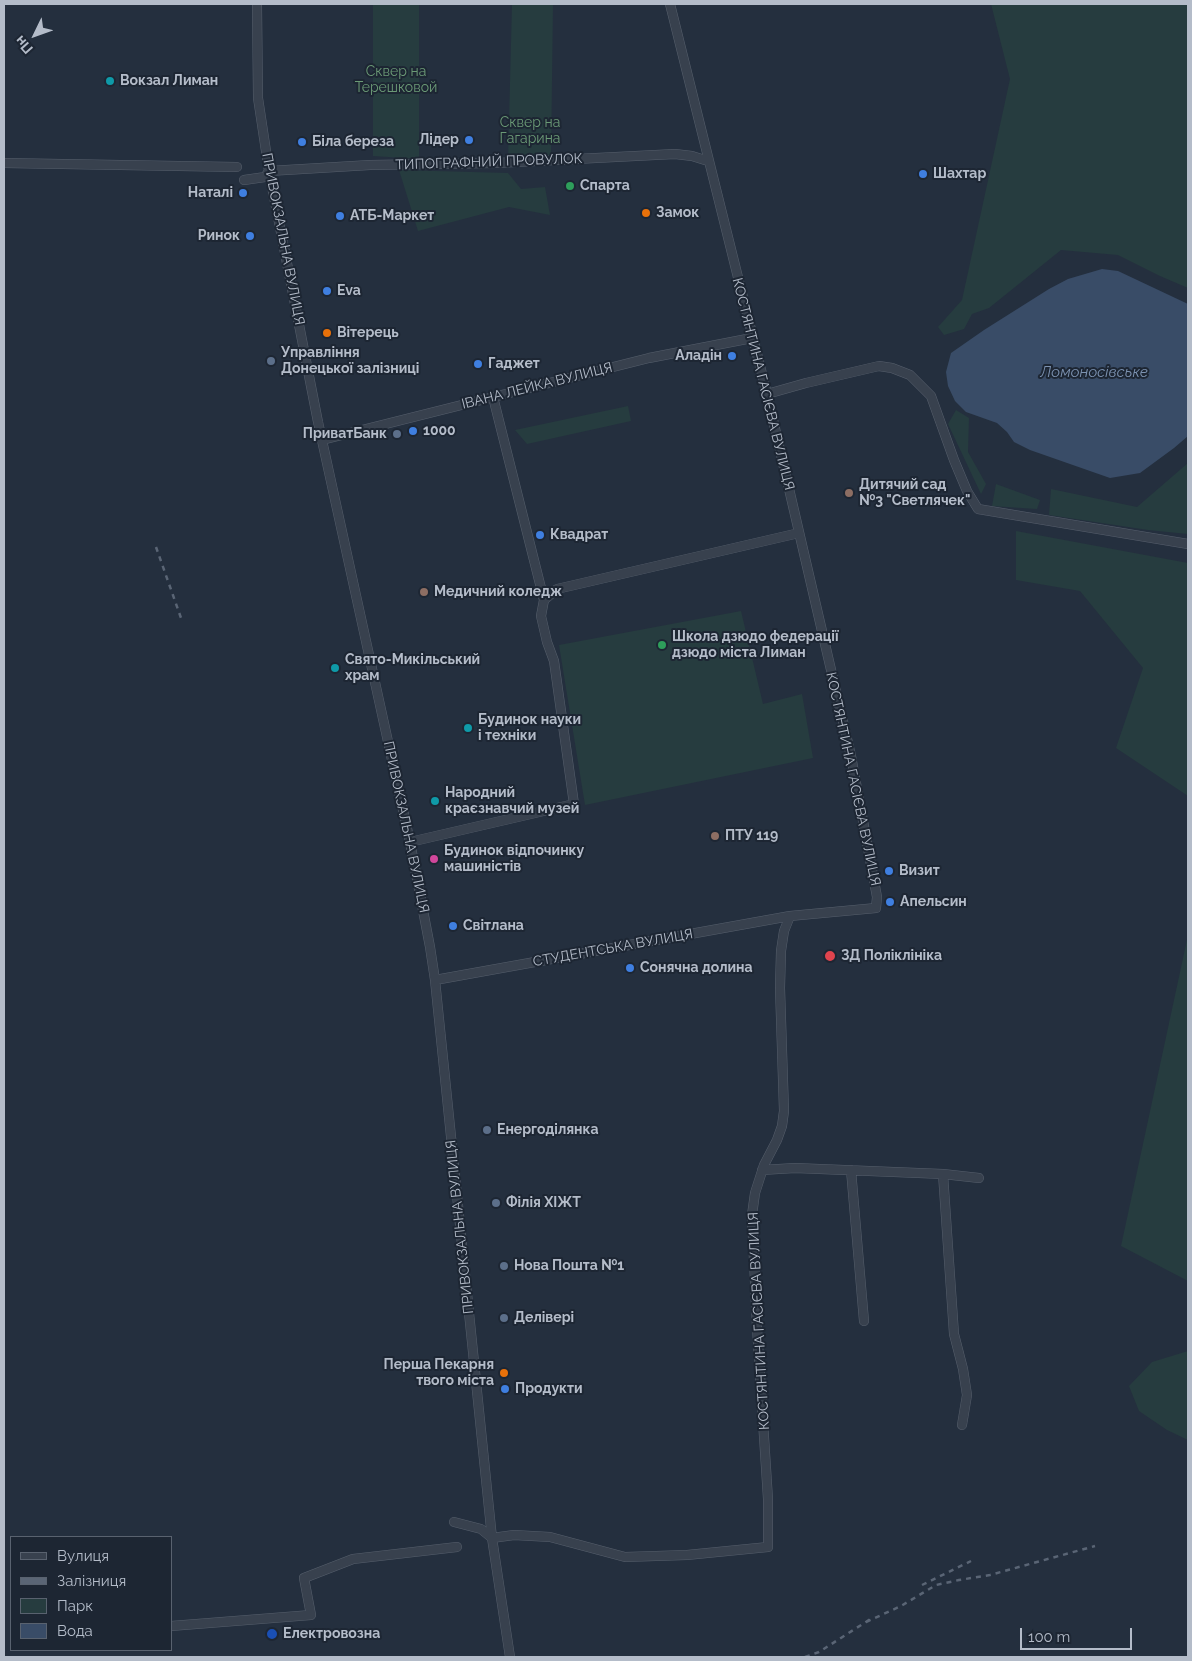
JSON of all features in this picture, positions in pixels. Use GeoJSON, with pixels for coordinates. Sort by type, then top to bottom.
{"type":"FeatureCollection","features":[{"type":"Feature","properties":{"kind":"street","name":"ПРИВОКЗАЛЬНА ВУЛИЦЯ"},"geometry":{"type":"LineString","coordinates":[[257,4],[258,98],[269,171],[322,440],[410,842],[435,980],[492,1538],[510,1657]]}},
{"type":"Feature","properties":{"kind":"street","name":"КОСТЯНТИНА ГАСІЄВА ВУЛИЦЯ"},"geometry":{"type":"LineString","coordinates":[[492,1538],[514,1535],[550,1537],[625,1556],[687,1555],[768,1547],[768,1499],[752,1215],[755,1193],[762,1170],[782,1126],[784,1111],[780,988],[781,951],[784,931],[790,916],[876,908],[877,897],[850,756],[799,532],[767,394],[670,4]]}},
{"type":"Feature","properties":{"kind":"street","name":"ТИПОГРАФНИЙ ПРОВУЛОК"},"geometry":{"type":"LineString","coordinates":[[244,180],[265,177],[269,171],[370,165],[497,163],[675,154],[692,156],[708,161]]}},
{"type":"Feature","properties":{"kind":"street"},"geometry":{"type":"LineString","coordinates":[[4,163],[237,166]]}},
{"type":"Feature","properties":{"kind":"street","name":"ІВАНА ЛЕЙКА ВУЛИЦЯ"},"geometry":{"type":"LineString","coordinates":[[322,440],[649,358],[752,338]]}},
{"type":"Feature","properties":{"kind":"street"},"geometry":{"type":"LineString","coordinates":[[767,394],[806,382],[879,366],[892,368],[910,375],[931,396],[954,460],[967,490],[978,509],[1188,544]]}},
{"type":"Feature","properties":{"kind":"street"},"geometry":{"type":"LineString","coordinates":[[410,842],[574,804],[554,661],[541,616],[544,600],[493,397]]}},
{"type":"Feature","properties":{"kind":"street"},"geometry":{"type":"LineString","coordinates":[[544,600],[557,589],[799,532]]}},
{"type":"Feature","properties":{"kind":"street","name":"СТУДЕНТСЬКА ВУЛИЦЯ"},"geometry":{"type":"LineString","coordinates":[[435,980],[790,916]]}},
{"type":"Feature","properties":{"kind":"street"},"geometry":{"type":"LineString","coordinates":[[762,1170],[795,1168],[851,1170],[943,1174],[979,1178]]}},
{"type":"Feature","properties":{"kind":"street"},"geometry":{"type":"LineString","coordinates":[[851,1170],[864,1321]]}},
{"type":"Feature","properties":{"kind":"street"},"geometry":{"type":"LineString","coordinates":[[943,1174],[954,1334],[963,1369],[967,1395],[962,1425]]}},
{"type":"Feature","properties":{"kind":"street"},"geometry":{"type":"LineString","coordinates":[[454,1522],[481,1529],[492,1538]]}},
{"type":"Feature","properties":{"kind":"street"},"geometry":{"type":"LineString","coordinates":[[172,1626],[311,1615],[304,1578],[353,1559],[457,1547]]}},
{"type":"Feature","properties":{"kind":"green space","name":"Сквер на Терешковой"},"geometry":{"type":"Polygon","coordinates":[[[373,4],[419,4],[419,159],[373,156],[373,4]]]}},
{"type":"Feature","properties":{"kind":"green space","name":"Сквер на Гагарина"},"geometry":{"type":"Polygon","coordinates":[[[512,4],[553,4],[551,157],[508,161],[512,4]]]}},
{"type":"Feature","properties":{"kind":"green space"},"geometry":{"type":"Polygon","coordinates":[[[991,4],[1188,4],[1188,288],[1118,255],[1061,250],[989,308],[972,314],[964,329],[944,335],[938,327],[962,300],[1010,79],[991,4]]]}},
{"type":"Feature","properties":{"kind":"green space"},"geometry":{"type":"Polygon","coordinates":[[[399,170],[508,173],[521,189],[545,187],[550,215],[509,207],[418,231],[399,170]]]}},
{"type":"Feature","properties":{"kind":"green space"},"geometry":{"type":"Polygon","coordinates":[[[628,406],[631,421],[527,444],[515,430],[628,406]]]}},
{"type":"Feature","properties":{"kind":"green space"},"geometry":{"type":"Polygon","coordinates":[[[956,410],[969,418],[968,452],[986,484],[981,494],[948,424],[956,410]]]}},
{"type":"Feature","properties":{"kind":"green space"},"geometry":{"type":"Polygon","coordinates":[[[1188,463],[1188,534],[1049,515],[1051,489],[1137,507],[1188,463]]]}},
{"type":"Feature","properties":{"kind":"green space"},"geometry":{"type":"Polygon","coordinates":[[[996,484],[1040,500],[1037,509],[992,506],[996,484]]]}},
{"type":"Feature","properties":{"kind":"green space"},"geometry":{"type":"Polygon","coordinates":[[[1016,531],[1188,563],[1188,796],[1116,748],[1143,668],[1080,591],[1016,580],[1016,531]]]}},
{"type":"Feature","properties":{"kind":"green space"},"geometry":{"type":"Polygon","coordinates":[[[741,611],[763,704],[802,694],[813,758],[585,805],[559,645],[741,611]]]}},
{"type":"Feature","properties":{"kind":"green space"},"geometry":{"type":"Polygon","coordinates":[[[1188,935],[1188,1281],[1121,1246],[1188,935]]]}},
{"type":"Feature","properties":{"kind":"green space"},"geometry":{"type":"Polygon","coordinates":[[[1188,1351],[1188,1440],[1167,1430],[1139,1411],[1129,1386],[1152,1362],[1188,1351]]]}},
{"type":"Feature","properties":{"kind":"water","name":"Ломоносівське"},"geometry":{"type":"Polygon","coordinates":[[[1102,269],[1118,271],[1188,304],[1188,436],[1140,473],[1110,478],[1030,450],[1014,442],[997,423],[966,412],[955,401],[948,386],[946,372],[951,353],[984,330],[1068,279],[1102,269]]]}},
{"type":"Feature","properties":{"kind":"railway"},"geometry":{"type":"LineString","coordinates":[[156,547],[181,618]]}},
{"type":"Feature","properties":{"kind":"railway"},"geometry":{"type":"LineString","coordinates":[[866,1622],[901,1606],[936,1585],[990,1575],[1095,1546]]}},
{"type":"Feature","properties":{"kind":"railway"},"geometry":{"type":"LineString","coordinates":[[922,1585],[971,1561]]}},
{"type":"Feature","properties":{"kind":"railway"},"geometry":{"type":"LineString","coordinates":[[805,1657],[819,1652],[872,1618]]}},
{"type":"Feature","properties":{"kind":"place","name":"Вокзал Лиман"},"geometry":{"type":"Point","coordinates":[110,81]}},
{"type":"Feature","properties":{"kind":"place","name":"Лідер"},"geometry":{"type":"Point","coordinates":[469,140]}},
{"type":"Feature","properties":{"kind":"place","name":"Біла береза"},"geometry":{"type":"Point","coordinates":[302,142]}},
{"type":"Feature","properties":{"kind":"place","name":"Шахтар"},"geometry":{"type":"Point","coordinates":[923,174]}},
{"type":"Feature","properties":{"kind":"place","name":"Спарта"},"geometry":{"type":"Point","coordinates":[570,186]}},
{"type":"Feature","properties":{"kind":"place","name":"Наталі"},"geometry":{"type":"Point","coordinates":[243,193]}},
{"type":"Feature","properties":{"kind":"place","name":"Замок"},"geometry":{"type":"Point","coordinates":[646,213]}},
{"type":"Feature","properties":{"kind":"place","name":"АТБ-Маркет"},"geometry":{"type":"Point","coordinates":[340,216]}},
{"type":"Feature","properties":{"kind":"place","name":"Ринок"},"geometry":{"type":"Point","coordinates":[250,236]}},
{"type":"Feature","properties":{"kind":"place","name":"Eva"},"geometry":{"type":"Point","coordinates":[327,291]}},
{"type":"Feature","properties":{"kind":"place","name":"Вітерець"},"geometry":{"type":"Point","coordinates":[327,333]}},
{"type":"Feature","properties":{"kind":"place","name":"Аладін"},"geometry":{"type":"Point","coordinates":[732,356]}},
{"type":"Feature","properties":{"kind":"place","name":"Управління Донецької залізниці"},"geometry":{"type":"Point","coordinates":[271,361]}},
{"type":"Feature","properties":{"kind":"place","name":"Гаджет"},"geometry":{"type":"Point","coordinates":[478,364]}},
{"type":"Feature","properties":{"kind":"place","name":"1000"},"geometry":{"type":"Point","coordinates":[413,431]}},
{"type":"Feature","properties":{"kind":"place","name":"ПриватБанк"},"geometry":{"type":"Point","coordinates":[397,434]}},
{"type":"Feature","properties":{"kind":"place","name":"Дитячий сад №3 \"Светлячек\""},"geometry":{"type":"Point","coordinates":[849,493]}},
{"type":"Feature","properties":{"kind":"place","name":"Квадрат"},"geometry":{"type":"Point","coordinates":[540,535]}},
{"type":"Feature","properties":{"kind":"place","name":"Медичний коледж"},"geometry":{"type":"Point","coordinates":[424,592]}},
{"type":"Feature","properties":{"kind":"place","name":"Школа дзюдо федерації дзюдо міста Лиман"},"geometry":{"type":"Point","coordinates":[662,645]}},
{"type":"Feature","properties":{"kind":"place","name":"Свято-Микільський храм"},"geometry":{"type":"Point","coordinates":[335,668]}},
{"type":"Feature","properties":{"kind":"place","name":"Будинок науки і техніки"},"geometry":{"type":"Point","coordinates":[468,728]}},
{"type":"Feature","properties":{"kind":"place","name":"Народний краєзнавчий музей"},"geometry":{"type":"Point","coordinates":[435,801]}},
{"type":"Feature","properties":{"kind":"place","name":"ПТУ 119"},"geometry":{"type":"Point","coordinates":[715,836]}},
{"type":"Feature","properties":{"kind":"place","name":"Будинок відпочинку машиністів"},"geometry":{"type":"Point","coordinates":[434,859]}},
{"type":"Feature","properties":{"kind":"place","name":"Визит"},"geometry":{"type":"Point","coordinates":[889,871]}},
{"type":"Feature","properties":{"kind":"place","name":"Апельсин"},"geometry":{"type":"Point","coordinates":[890,902]}},
{"type":"Feature","properties":{"kind":"place","name":"Світлана"},"geometry":{"type":"Point","coordinates":[453,926]}},
{"type":"Feature","properties":{"kind":"place","name":"ЗД Поліклініка"},"geometry":{"type":"Point","coordinates":[830,956]}},
{"type":"Feature","properties":{"kind":"place","name":"Сонячна долина"},"geometry":{"type":"Point","coordinates":[630,968]}},
{"type":"Feature","properties":{"kind":"place","name":"Енергоділянка"},"geometry":{"type":"Point","coordinates":[487,1130]}},
{"type":"Feature","properties":{"kind":"place","name":"Філія ХІЖТ"},"geometry":{"type":"Point","coordinates":[496,1203]}},
{"type":"Feature","properties":{"kind":"place","name":"Нова Пошта №1"},"geometry":{"type":"Point","coordinates":[504,1266]}},
{"type":"Feature","properties":{"kind":"place","name":"Делівері"},"geometry":{"type":"Point","coordinates":[504,1318]}},
{"type":"Feature","properties":{"kind":"place","name":"Перша Пекарня твого мiста"},"geometry":{"type":"Point","coordinates":[504,1373]}},
{"type":"Feature","properties":{"kind":"place","name":"Продукти"},"geometry":{"type":"Point","coordinates":[505,1389]}},
{"type":"Feature","properties":{"kind":"place","name":"Електровозна"},"geometry":{"type":"Point","coordinates":[272,1634]}}]}
